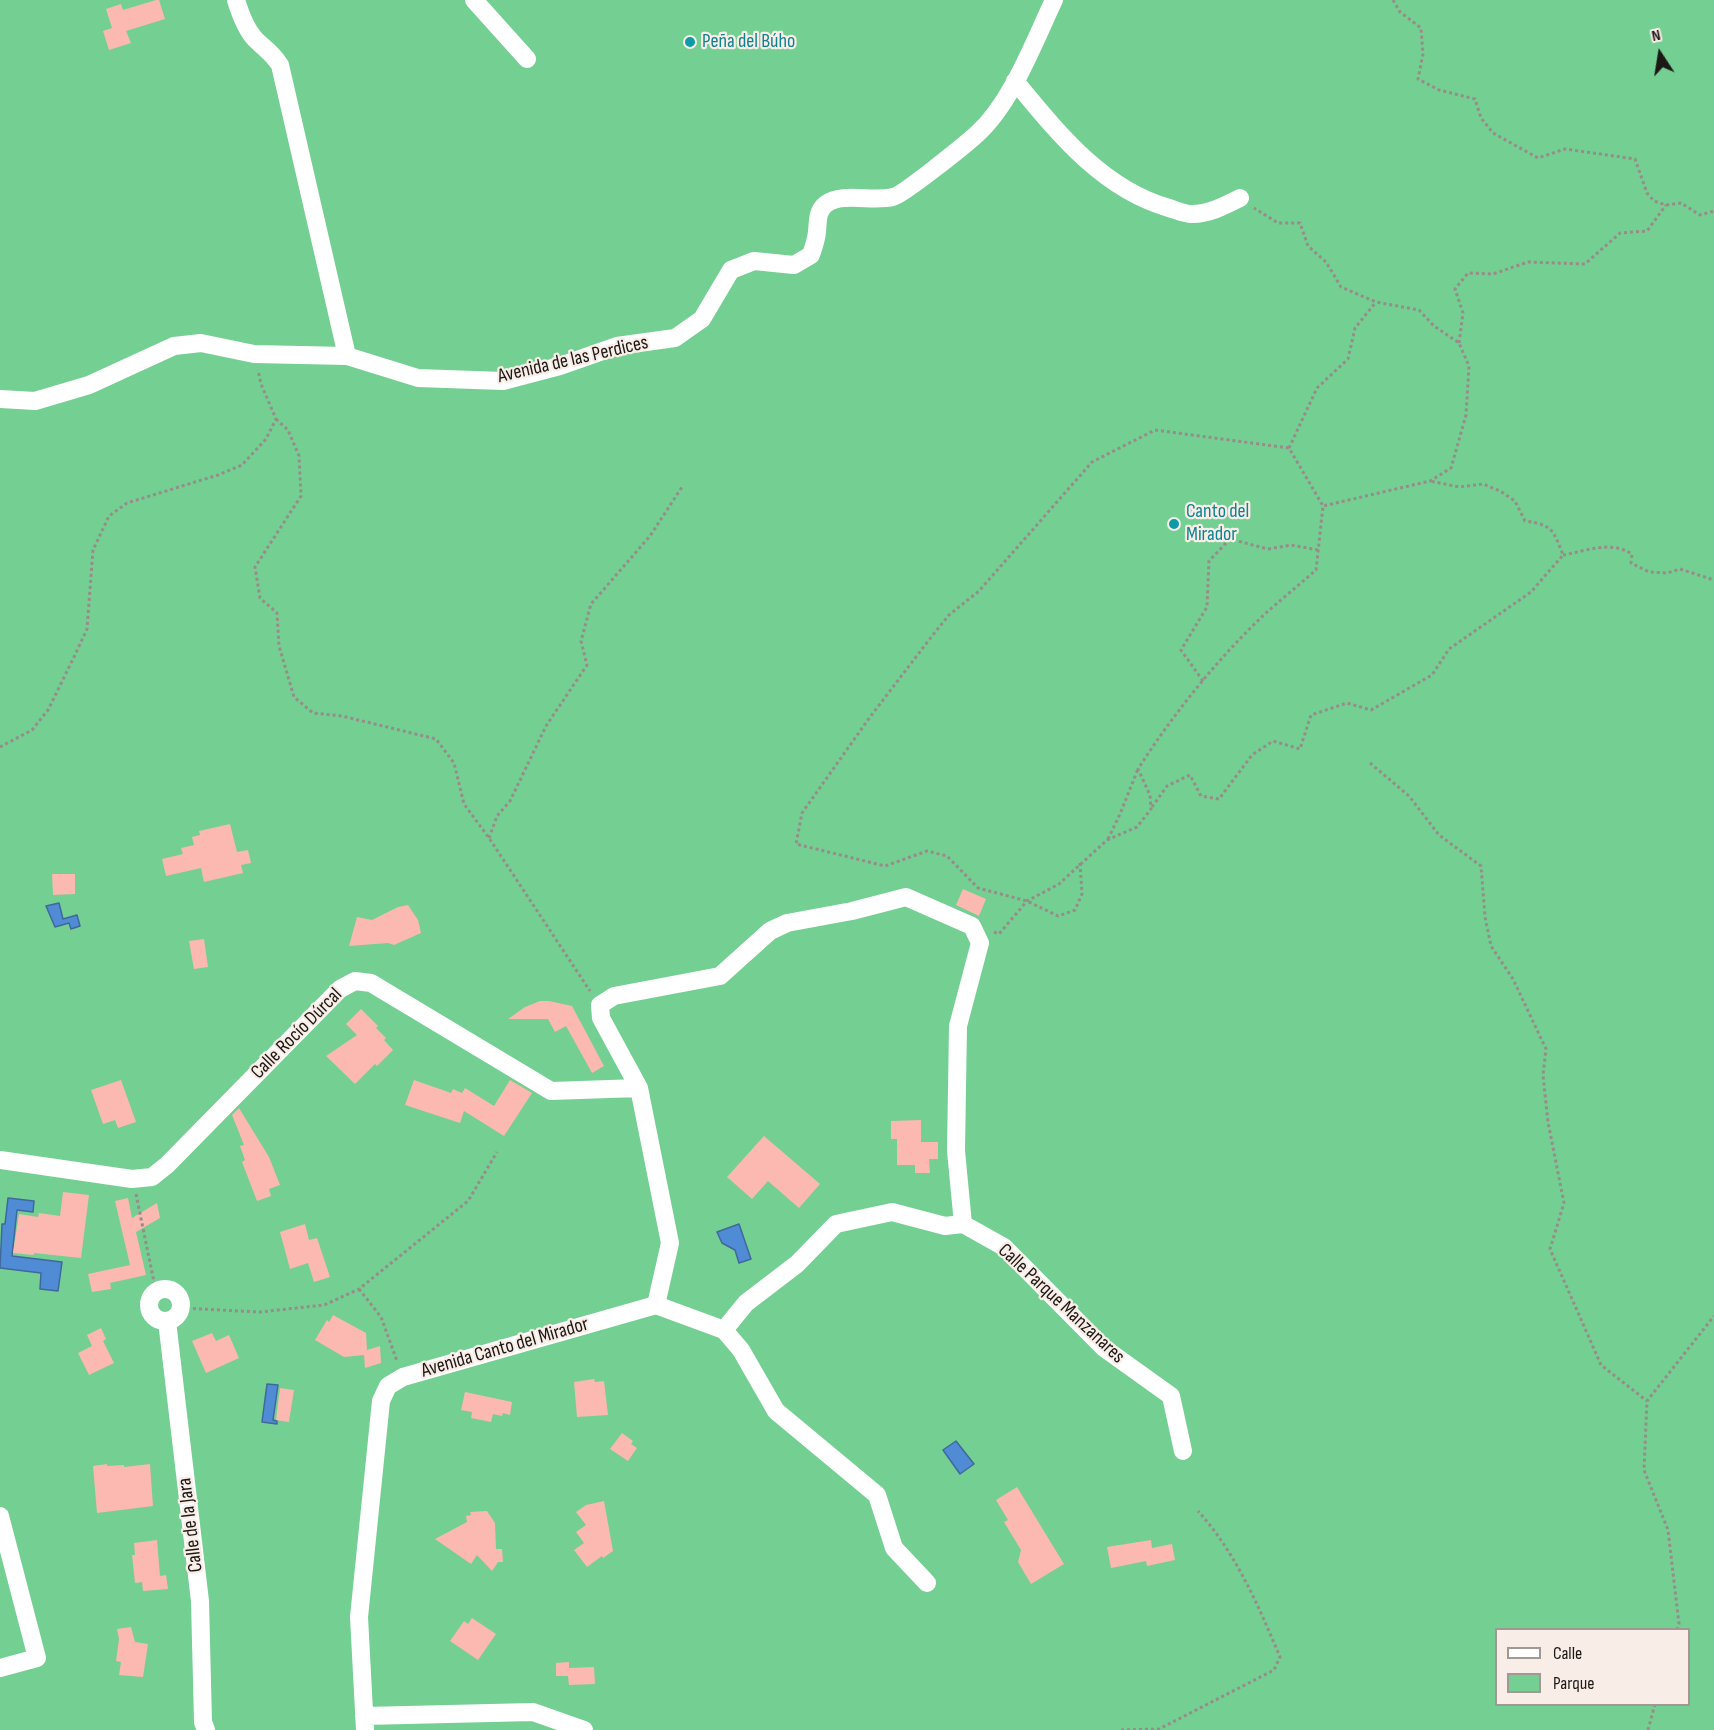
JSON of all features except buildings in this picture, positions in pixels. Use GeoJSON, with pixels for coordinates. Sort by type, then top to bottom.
{"type":"FeatureCollection","features":[{"type":"Feature","properties":{"kind":"street"},"geometry":{"type":"LineString","coordinates":[[236,0],[241,16],[254,39],[272,52],[280,65],[347,356]]}},
{"type":"Feature","properties":{"kind":"street"},"geometry":{"type":"LineString","coordinates":[[474,0],[527,59]]}},
{"type":"Feature","properties":{"kind":"street","name":"Avenida de las Perdices"},"geometry":{"type":"LineString","coordinates":[[0,399],[35,401],[89,386],[174,346],[201,343],[254,354],[347,356],[418,378],[503,381],[560,366],[616,345],[675,338],[702,319],[731,270],[754,261],[794,265],[811,255],[817,237],[817,218],[825,204],[841,197],[872,200],[896,197],[978,134],[999,108],[1015,81],[1054,0]]}},
{"type":"Feature","properties":{"kind":"street"},"geometry":{"type":"LineString","coordinates":[[1015,81],[1065,141],[1100,174],[1152,203],[1190,214],[1211,212],[1239,198]]}},
{"type":"Feature","properties":{"kind":"street"},"geometry":{"type":"LineString","coordinates":[[927,1583],[894,1548],[878,1495],[776,1411],[741,1350],[724,1330],[656,1305],[670,1242],[639,1088],[600,1018],[600,1005],[614,996],[720,976],[770,931],[787,923],[852,911],[906,897],[972,926],[980,943],[958,1026],[956,1151],[963,1224]]}},
{"type":"Feature","properties":{"kind":"street","name":"Calle Rocío Dúrcal"},"geometry":{"type":"LineString","coordinates":[[0,1160],[132,1179],[152,1177],[167,1165],[340,989],[355,981],[371,983],[550,1091],[639,1088]]}},
{"type":"Feature","properties":{"kind":"street","name":"Calle Parque Manzanares"},"geometry":{"type":"LineString","coordinates":[[724,1330],[746,1303],[797,1264],[836,1224],[892,1212],[945,1226],[963,1224],[1004,1247],[1104,1348],[1171,1396],[1184,1450]]}},
{"type":"Feature","properties":{"kind":"street"},"geometry":{"type":"LineString","coordinates":[[162,1289],[174,1291],[179,1296],[181,1308],[173,1319],[167,1321],[155,1318],[151,1313],[150,1301],[156,1292],[162,1289]]}},
{"type":"Feature","properties":{"kind":"street","name":"Avenida Canto del Mirador"},"geometry":{"type":"LineString","coordinates":[[364,1723],[359,1617],[381,1401],[388,1386],[403,1377],[656,1305]]}},
{"type":"Feature","properties":{"kind":"street","name":"Calle de la Jara"},"geometry":{"type":"LineString","coordinates":[[167,1321],[200,1601],[203,1722],[206,1730]]}},
{"type":"Feature","properties":{"kind":"street"},"geometry":{"type":"LineString","coordinates":[[0,1515],[37,1658],[0,1668]]}},
{"type":"Feature","properties":{"kind":"street"},"geometry":{"type":"LineString","coordinates":[[364,1723],[533,1712],[584,1730]]}},
{"type":"Feature","properties":{"kind":"path"},"geometry":{"type":"LineString","coordinates":[[1393,0],[1400,12],[1421,28],[1423,54],[1418,79],[1439,90],[1475,99],[1480,118],[1493,133],[1538,158],[1565,149],[1635,159],[1647,193],[1654,201],[1666,205],[1681,202],[1701,215],[1714,211]]}},
{"type":"Feature","properties":{"kind":"path"},"geometry":{"type":"LineString","coordinates":[[1239,198],[1278,223],[1300,224],[1308,246],[1326,262],[1341,287],[1376,302],[1419,310],[1434,326],[1459,343]]}},
{"type":"Feature","properties":{"kind":"path"},"geometry":{"type":"LineString","coordinates":[[1323,506],[1430,481],[1451,468],[1466,415],[1469,366],[1459,343],[1463,313],[1455,289],[1468,273],[1493,274],[1528,262],[1585,264],[1620,233],[1647,231],[1666,205]]}},
{"type":"Feature","properties":{"kind":"path"},"geometry":{"type":"LineString","coordinates":[[1289,448],[1317,388],[1348,359],[1355,328],[1376,302]]}},
{"type":"Feature","properties":{"kind":"path"},"geometry":{"type":"LineString","coordinates":[[254,354],[261,384],[276,419],[288,430],[299,456],[301,496],[255,567],[260,598],[277,613],[279,646],[294,697],[313,713],[342,716],[436,739],[454,763],[464,804],[600,1005]]}},
{"type":"Feature","properties":{"kind":"path"},"geometry":{"type":"LineString","coordinates":[[0,747],[32,730],[48,710],[74,657],[87,629],[93,550],[109,516],[127,503],[218,476],[242,465],[266,439],[276,419]]}},
{"type":"Feature","properties":{"kind":"path"},"geometry":{"type":"LineString","coordinates":[[1080,863],[1082,894],[1075,910],[1058,916],[1027,901],[978,888],[947,856],[927,851],[885,866],[796,844],[802,813],[870,717],[949,615],[979,591],[1092,462],[1155,430],[1289,448]]}},
{"type":"Feature","properties":{"kind":"path"},"geometry":{"type":"LineString","coordinates":[[1107,840],[1120,814],[1137,769],[1160,735],[1203,681],[1266,613],[1316,570],[1323,506],[1289,448]]}},
{"type":"Feature","properties":{"kind":"path"},"geometry":{"type":"LineString","coordinates":[[1430,481],[1459,487],[1483,484],[1500,491],[1515,501],[1525,521],[1540,523],[1554,531],[1563,555]]}},
{"type":"Feature","properties":{"kind":"path"},"geometry":{"type":"LineString","coordinates":[[489,838],[497,816],[510,801],[546,726],[587,665],[581,641],[591,604],[650,536],[682,487]]}},
{"type":"Feature","properties":{"kind":"path"},"geometry":{"type":"LineString","coordinates":[[1203,681],[1181,650],[1207,607],[1209,561],[1230,538],[1268,549],[1291,545],[1318,550]]}},
{"type":"Feature","properties":{"kind":"path"},"geometry":{"type":"LineString","coordinates":[[972,926],[999,934],[1027,901],[1059,884],[1107,840],[1137,827],[1167,786],[1190,775],[1200,796],[1219,799],[1252,755],[1273,741],[1300,749],[1311,715],[1347,703],[1371,710],[1432,675],[1449,649],[1531,592],[1563,555],[1608,546],[1622,548],[1632,554],[1631,563],[1649,572],[1667,573],[1680,569],[1714,580]]}},
{"type":"Feature","properties":{"kind":"path"},"geometry":{"type":"LineString","coordinates":[[1370,763],[1409,796],[1439,835],[1481,866],[1485,918],[1491,946],[1513,979],[1546,1049],[1543,1075],[1548,1122],[1564,1203],[1550,1249],[1600,1365],[1647,1401]]}},
{"type":"Feature","properties":{"kind":"path"},"geometry":{"type":"LineString","coordinates":[[1137,769],[1150,795],[1150,809]]}},
{"type":"Feature","properties":{"kind":"path"},"geometry":{"type":"LineString","coordinates":[[181,1308],[260,1312],[324,1305],[359,1289],[468,1200],[497,1152]]}},
{"type":"Feature","properties":{"kind":"path"},"geometry":{"type":"LineString","coordinates":[[132,1179],[156,1292]]}},
{"type":"Feature","properties":{"kind":"path"},"geometry":{"type":"LineString","coordinates":[[359,1289],[381,1317],[403,1377]]}},
{"type":"Feature","properties":{"kind":"path"},"geometry":{"type":"LineString","coordinates":[[1677,1628],[1679,1624],[1668,1530],[1644,1470],[1647,1401],[1714,1316]]}},
{"type":"Feature","properties":{"kind":"path"},"geometry":{"type":"LineString","coordinates":[[1121,1730],[1159,1729],[1274,1670],[1280,1657],[1253,1593],[1214,1528],[1198,1510]]}},
{"type":"Feature","properties":{"kind":"path"},"geometry":{"type":"LineString","coordinates":[[1648,1730],[1654,1706]]}},
{"type":"Feature","properties":{"kind":"green space"},"geometry":{"type":"Polygon","coordinates":[[[0,0],[1714,0],[1714,1730],[0,1730],[0,0]]]}},
{"type":"Feature","properties":{"kind":"water"},"geometry":{"type":"Polygon","coordinates":[[[59,903],[63,919],[77,915],[80,926],[71,929],[69,923],[55,927],[46,906],[59,903]]]}},
{"type":"Feature","properties":{"kind":"water"},"geometry":{"type":"Polygon","coordinates":[[[8,1198],[34,1201],[33,1212],[17,1210],[12,1256],[62,1262],[58,1291],[40,1289],[41,1273],[0,1268],[2,1224],[5,1224],[8,1198]]]}},
{"type":"Feature","properties":{"kind":"water"},"geometry":{"type":"Polygon","coordinates":[[[739,1224],[751,1259],[739,1263],[735,1250],[722,1243],[717,1232],[739,1224]]]}},
{"type":"Feature","properties":{"kind":"water"},"geometry":{"type":"Polygon","coordinates":[[[267,1384],[278,1385],[273,1420],[277,1421],[277,1424],[262,1422],[267,1384]]]}},
{"type":"Feature","properties":{"kind":"water"},"geometry":{"type":"Polygon","coordinates":[[[956,1441],[974,1464],[960,1474],[943,1450],[956,1441]]]}},
{"type":"Feature","properties":{"kind":"place","name":"Peña del Búho"},"geometry":{"type":"Point","coordinates":[690,42]}},
{"type":"Feature","properties":{"kind":"place","name":"Canto del Mirador"},"geometry":{"type":"Point","coordinates":[1174,524]}}]}
